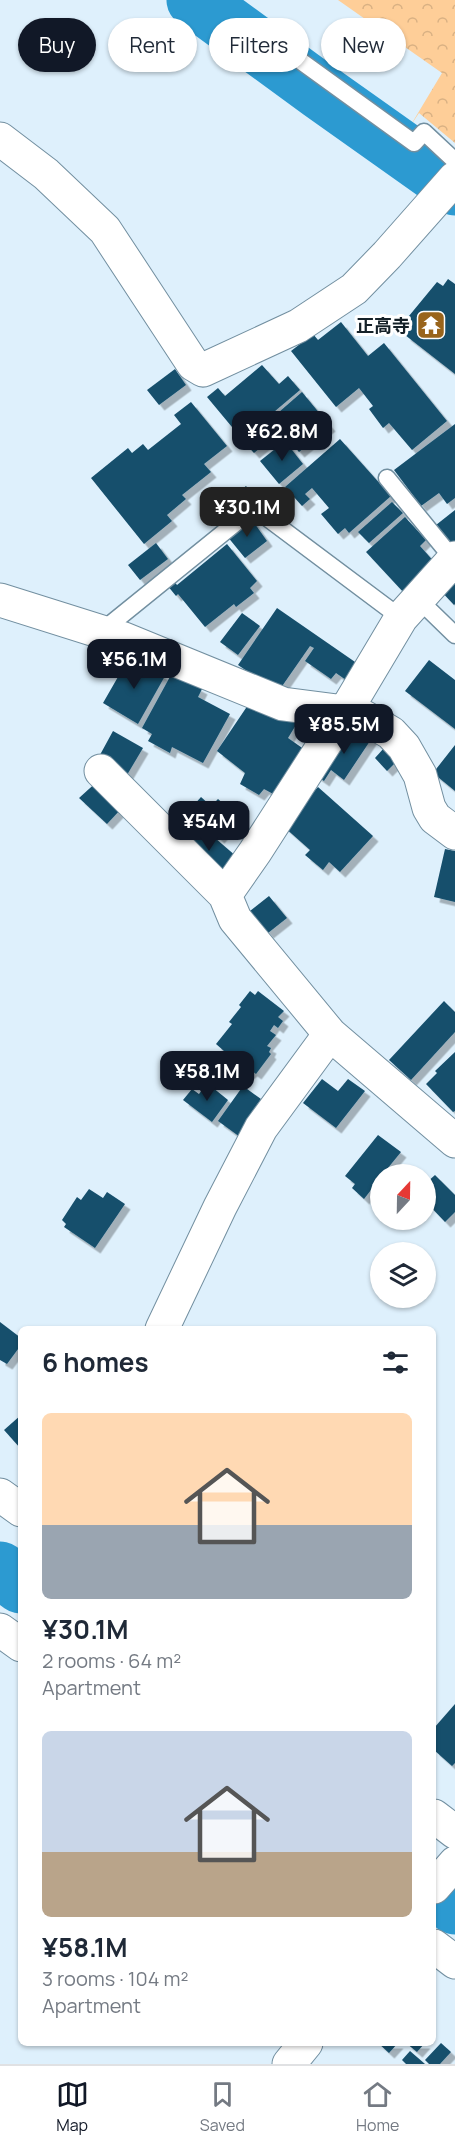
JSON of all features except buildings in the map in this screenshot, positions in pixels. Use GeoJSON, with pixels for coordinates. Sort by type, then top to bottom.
{"type":"FeatureCollection","features":[{"type":"Feature","properties":{"kind":"street"},"geometry":{"type":"LineString","coordinates":[[0,138],[46,174],[105,230],[193,364],[203,370],[298,326],[354,290],[448,185]]}},
{"type":"Feature","properties":{"kind":"street"},"geometry":{"type":"LineString","coordinates":[[225,895],[255,852],[410,609],[454,559]]}},
{"type":"Feature","properties":{"kind":"street"},"geometry":{"type":"LineString","coordinates":[[0,600],[124,639],[283,704],[345,712],[364,717],[391,734],[405,747],[420,775],[429,808],[435,818],[455,833]]}},
{"type":"Feature","properties":{"kind":"street"},"geometry":{"type":"LineString","coordinates":[[101,771],[225,895],[234,919],[330,1034],[455,1141]]}},
{"type":"Feature","properties":{"kind":"street"},"geometry":{"type":"LineString","coordinates":[[163,1326],[220,1207],[261,1128],[330,1034]]}},
{"type":"Feature","properties":{"kind":"street"},"geometry":{"type":"LineString","coordinates":[[0,1630],[18,1644]]}},
{"type":"Feature","properties":{"kind":"street"},"geometry":{"type":"LineString","coordinates":[[436,1818],[455,1832]]}},
{"type":"Feature","properties":{"kind":"street"},"geometry":{"type":"LineString","coordinates":[[436,1885],[455,1863]]}},
{"type":"Feature","properties":{"kind":"street"},"geometry":{"type":"LineString","coordinates":[[436,1948],[455,1962]]}},
{"type":"Feature","properties":{"kind":"street"},"geometry":{"type":"LineString","coordinates":[[289,2064],[304,2046]]}},
{"type":"Feature","properties":{"kind":"lane"},"geometry":{"type":"LineString","coordinates":[[309,67],[414,143],[424,132],[455,161]]}},
{"type":"Feature","properties":{"kind":"lane"},"geometry":{"type":"LineString","coordinates":[[387,478],[454,559]]}},
{"type":"Feature","properties":{"kind":"lane"},"geometry":{"type":"LineString","coordinates":[[102,632],[254,508],[410,609],[455,635]]}},
{"type":"Feature","properties":{"kind":"green space"},"geometry":{"type":"Polygon","coordinates":[[[338,0],[455,0],[455,143],[419,113],[409,128],[442,73],[406,48],[406,18],[364,18],[338,0]]]}},
{"type":"Feature","properties":{"kind":"waterway"},"geometry":{"type":"LineString","coordinates":[[195,0],[455,187]]}},
{"type":"Feature","properties":{"kind":"waterway"},"geometry":{"type":"LineString","coordinates":[[0,1570],[18,1583]]}},
{"type":"Feature","properties":{"kind":"waterway"},"geometry":{"type":"LineString","coordinates":[[436,1892],[455,1906]]}},
{"type":"Feature","properties":{"kind":"place","name":"正高寺"},"geometry":{"type":"Point","coordinates":[431,325]}}]}
